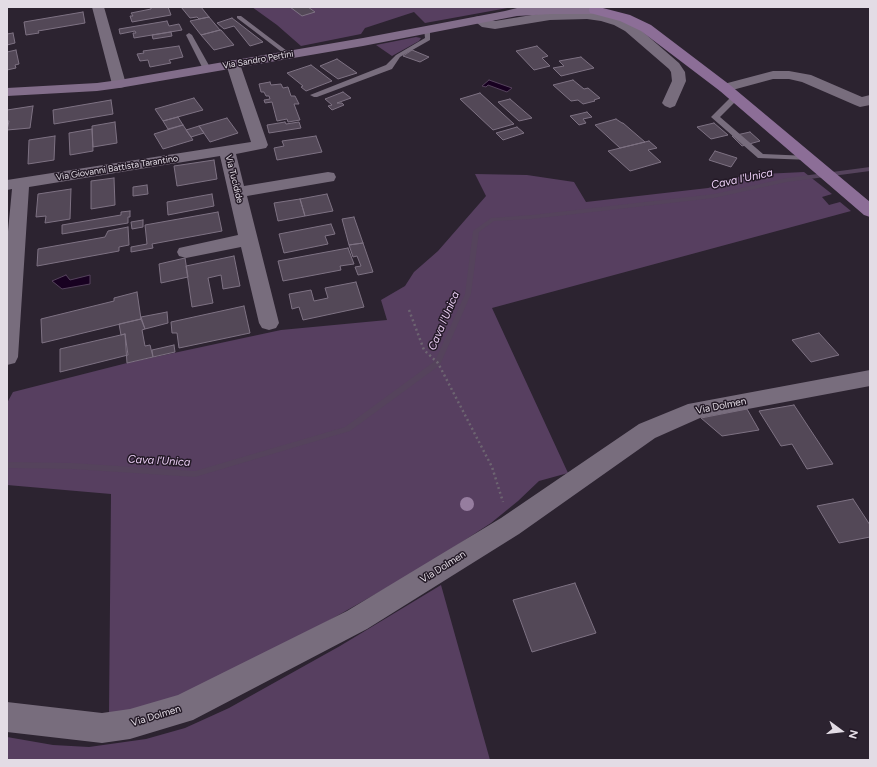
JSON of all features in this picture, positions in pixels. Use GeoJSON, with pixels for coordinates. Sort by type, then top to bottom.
{"type":"FeatureCollection","features":[{"type":"Feature","properties":{"kind":"main road"},"geometry":{"type":"LineString","coordinates":[[589,9],[614,7]]}},
{"type":"Feature","properties":{"kind":"main road"},"geometry":{"type":"LineString","coordinates":[[623,7],[652,26],[668,44]]}},
{"type":"Feature","properties":{"kind":"main road"},"geometry":{"type":"LineString","coordinates":[[589,9],[625,18],[640,24],[668,44],[730,93],[870,211]]}},
{"type":"Feature","properties":{"kind":"street"},"geometry":{"type":"LineString","coordinates":[[98,7],[119,84]]}},
{"type":"Feature","properties":{"kind":"street"},"geometry":{"type":"LineString","coordinates":[[507,15],[535,7]]}},
{"type":"Feature","properties":{"kind":"street"},"geometry":{"type":"LineString","coordinates":[[507,15],[552,10],[589,9]]}},
{"type":"Feature","properties":{"kind":"street","name":"Via Sandro Pertini"},"geometry":{"type":"LineString","coordinates":[[10,93],[119,84],[507,15]]}},
{"type":"Feature","properties":{"kind":"street"},"geometry":{"type":"LineString","coordinates":[[480,20],[487,24],[496,25],[550,16],[587,15],[604,17],[619,22],[630,28],[674,66],[678,72],[679,81],[670,103]]}},
{"type":"Feature","properties":{"kind":"street","name":"Via Tucidide"},"geometry":{"type":"LineString","coordinates":[[233,64],[260,145],[227,150],[269,323]]}},
{"type":"Feature","properties":{"kind":"street"},"geometry":{"type":"LineString","coordinates":[[730,93],[773,75],[789,75],[806,78],[860,102],[870,100]]}},
{"type":"Feature","properties":{"kind":"street","name":"Via Giovanni Battista Tarantino"},"geometry":{"type":"LineString","coordinates":[[14,184],[227,150]]}},
{"type":"Feature","properties":{"kind":"street"},"geometry":{"type":"LineString","coordinates":[[237,192],[328,177]]}},
{"type":"Feature","properties":{"kind":"street"},"geometry":{"type":"LineString","coordinates":[[7,357],[14,184]]}},
{"type":"Feature","properties":{"kind":"street"},"geometry":{"type":"LineString","coordinates":[[186,252],[249,239]]}},
{"type":"Feature","properties":{"kind":"street","name":"Via Dolmen"},"geometry":{"type":"LineString","coordinates":[[7,717],[102,728],[130,724],[182,709],[357,620],[510,526],[647,431],[696,410],[870,378]]}},
{"type":"Feature","properties":{"kind":"lane"},"geometry":{"type":"LineString","coordinates":[[239,17],[289,54]]}},
{"type":"Feature","properties":{"kind":"lane"},"geometry":{"type":"LineString","coordinates":[[314,95],[389,67],[398,56],[428,39],[427,29]]}},
{"type":"Feature","properties":{"kind":"lane"},"geometry":{"type":"LineString","coordinates":[[189,35],[207,69]]}},
{"type":"Feature","properties":{"kind":"lane"},"geometry":{"type":"LineString","coordinates":[[730,93],[715,117],[761,156],[813,162]]}},
{"type":"Feature","properties":{"kind":"path"},"geometry":{"type":"LineString","coordinates":[[409,310],[424,350],[438,362],[492,467],[510,526]]}},
{"type":"Feature","properties":{"kind":"shaded area"},"geometry":{"type":"Polygon","coordinates":[[[252,7],[513,7],[425,23],[414,12],[365,28],[361,34],[301,46],[277,25],[252,7]]]}},
{"type":"Feature","properties":{"kind":"shaded area"},"geometry":{"type":"Polygon","coordinates":[[[416,37],[421,38],[419,41],[392,56],[376,45],[416,37]]]}},
{"type":"Feature","properties":{"kind":"shaded area"},"geometry":{"type":"Polygon","coordinates":[[[489,80],[512,88],[507,92],[488,85],[486,87],[482,86],[489,80]]]}},
{"type":"Feature","properties":{"kind":"shaded area"},"geometry":{"type":"Polygon","coordinates":[[[804,172],[832,194],[822,197],[829,205],[840,202],[851,211],[492,308],[568,473],[539,481],[518,501],[491,523],[425,566],[247,667],[189,698],[109,714],[111,494],[7,485],[7,403],[13,392],[127,363],[281,330],[387,320],[381,300],[405,286],[414,272],[438,251],[486,196],[475,174],[527,175],[574,182],[586,202],[708,188],[727,183],[742,175],[804,172]]]}},
{"type":"Feature","properties":{"kind":"shaded area"},"geometry":{"type":"Polygon","coordinates":[[[66,275],[70,280],[90,275],[90,284],[62,289],[52,281],[66,275]]]}},
{"type":"Feature","properties":{"kind":"shaded area"},"geometry":{"type":"Polygon","coordinates":[[[441,585],[490,760],[7,760],[7,737],[53,745],[89,747],[146,739],[185,728],[229,708],[340,646],[441,585]]]}},
{"type":"Feature","properties":{"kind":"building"},"geometry":{"type":"Polygon","coordinates":[[[151,7],[168,7],[171,15],[132,22],[130,16],[133,16],[131,13],[151,9],[151,7]]]}},
{"type":"Feature","properties":{"kind":"building"},"geometry":{"type":"Polygon","coordinates":[[[181,7],[201,7],[209,17],[199,19],[197,17],[190,18],[181,7]]]}},
{"type":"Feature","properties":{"kind":"building"},"geometry":{"type":"Polygon","coordinates":[[[290,7],[308,7],[315,12],[302,16],[290,7]]]}},
{"type":"Feature","properties":{"kind":"building"},"geometry":{"type":"Polygon","coordinates":[[[83,12],[85,23],[38,31],[39,33],[26,35],[24,22],[83,12]]]}},
{"type":"Feature","properties":{"kind":"building"},"geometry":{"type":"Polygon","coordinates":[[[209,17],[220,30],[201,35],[190,21],[209,17]]]}},
{"type":"Feature","properties":{"kind":"building"},"geometry":{"type":"Polygon","coordinates":[[[232,18],[263,42],[250,46],[234,26],[224,29],[217,23],[232,18]]]}},
{"type":"Feature","properties":{"kind":"building"},"geometry":{"type":"Polygon","coordinates":[[[167,21],[169,26],[179,24],[182,30],[134,38],[133,33],[136,33],[135,31],[120,34],[119,29],[167,21]]]}},
{"type":"Feature","properties":{"kind":"building"},"geometry":{"type":"Polygon","coordinates":[[[221,30],[234,45],[214,50],[201,35],[221,30]]]}},
{"type":"Feature","properties":{"kind":"building"},"geometry":{"type":"Polygon","coordinates":[[[171,32],[172,36],[153,39],[152,35],[171,32]]]}},
{"type":"Feature","properties":{"kind":"building"},"geometry":{"type":"Polygon","coordinates":[[[13,33],[15,43],[7,45],[7,34],[13,33]]]}},
{"type":"Feature","properties":{"kind":"building"},"geometry":{"type":"Polygon","coordinates":[[[179,46],[183,57],[169,60],[171,63],[150,67],[148,60],[140,61],[137,54],[144,53],[143,51],[179,46]]]}},
{"type":"Feature","properties":{"kind":"building"},"geometry":{"type":"Polygon","coordinates":[[[537,46],[548,56],[542,58],[550,66],[534,70],[516,51],[537,46]]]}},
{"type":"Feature","properties":{"kind":"building"},"geometry":{"type":"Polygon","coordinates":[[[16,50],[19,64],[15,65],[16,68],[7,70],[7,52],[16,50]]]}},
{"type":"Feature","properties":{"kind":"building"},"geometry":{"type":"Polygon","coordinates":[[[412,50],[429,57],[420,62],[403,56],[412,50]]]}},
{"type":"Feature","properties":{"kind":"building"},"geometry":{"type":"Polygon","coordinates":[[[581,57],[594,68],[561,76],[553,68],[564,66],[559,61],[581,57]]]}},
{"type":"Feature","properties":{"kind":"building"},"geometry":{"type":"Polygon","coordinates":[[[337,59],[357,73],[338,79],[320,66],[337,59]]]}},
{"type":"Feature","properties":{"kind":"building"},"geometry":{"type":"Polygon","coordinates":[[[311,65],[332,81],[306,91],[301,87],[303,86],[287,73],[311,65]]]}},
{"type":"Feature","properties":{"kind":"building"},"geometry":{"type":"Polygon","coordinates":[[[573,80],[584,89],[588,88],[600,98],[583,104],[578,100],[571,101],[553,85],[573,80]]]}},
{"type":"Feature","properties":{"kind":"building"},"geometry":{"type":"Polygon","coordinates":[[[270,82],[271,85],[281,84],[283,88],[288,87],[291,96],[295,96],[299,104],[294,104],[300,120],[288,122],[287,119],[277,121],[272,102],[265,103],[264,100],[270,99],[264,92],[261,92],[259,84],[270,82]]]}},
{"type":"Feature","properties":{"kind":"building"},"geometry":{"type":"Polygon","coordinates":[[[343,92],[351,98],[337,103],[342,103],[344,105],[332,110],[328,106],[332,105],[325,99],[343,92]]]}},
{"type":"Feature","properties":{"kind":"building"},"geometry":{"type":"Polygon","coordinates":[[[480,93],[514,124],[493,130],[460,99],[480,93]]]}},
{"type":"Feature","properties":{"kind":"building"},"geometry":{"type":"Polygon","coordinates":[[[194,98],[203,110],[163,121],[155,109],[194,98]]]}},
{"type":"Feature","properties":{"kind":"building"},"geometry":{"type":"Polygon","coordinates":[[[510,99],[532,118],[519,121],[498,102],[510,99]]]}},
{"type":"Feature","properties":{"kind":"building"},"geometry":{"type":"Polygon","coordinates":[[[111,100],[113,114],[54,124],[53,110],[111,100]]]}},
{"type":"Feature","properties":{"kind":"building"},"geometry":{"type":"Polygon","coordinates":[[[33,106],[30,128],[7,130],[9,121],[7,121],[7,110],[33,106]]]}},
{"type":"Feature","properties":{"kind":"building"},"geometry":{"type":"Polygon","coordinates":[[[587,112],[592,117],[583,119],[586,123],[579,125],[570,116],[587,112]]]}},
{"type":"Feature","properties":{"kind":"building"},"geometry":{"type":"Polygon","coordinates":[[[178,117],[183,125],[168,129],[163,121],[178,117]]]}},
{"type":"Feature","properties":{"kind":"building"},"geometry":{"type":"Polygon","coordinates":[[[227,118],[238,133],[210,142],[199,126],[227,118]]]}},
{"type":"Feature","properties":{"kind":"building"},"geometry":{"type":"Polygon","coordinates":[[[616,119],[623,123],[645,142],[620,148],[595,125],[616,119]]]}},
{"type":"Feature","properties":{"kind":"building"},"geometry":{"type":"Polygon","coordinates":[[[115,122],[117,143],[93,147],[92,126],[115,122]]]}},
{"type":"Feature","properties":{"kind":"building"},"geometry":{"type":"Polygon","coordinates":[[[285,122],[286,124],[299,122],[301,128],[269,133],[267,125],[285,122]]]}},
{"type":"Feature","properties":{"kind":"building"},"geometry":{"type":"Polygon","coordinates":[[[714,123],[728,135],[711,139],[697,127],[714,123]]]}},
{"type":"Feature","properties":{"kind":"building"},"geometry":{"type":"Polygon","coordinates":[[[183,125],[193,140],[163,149],[154,134],[183,125]]]}},
{"type":"Feature","properties":{"kind":"building"},"geometry":{"type":"Polygon","coordinates":[[[199,126],[204,133],[191,137],[186,130],[199,126]]]}},
{"type":"Feature","properties":{"kind":"building"},"geometry":{"type":"Polygon","coordinates":[[[517,127],[524,133],[503,140],[496,133],[517,127]]]}},
{"type":"Feature","properties":{"kind":"building"},"geometry":{"type":"Polygon","coordinates":[[[92,129],[93,151],[70,155],[69,133],[92,129]]]}},
{"type":"Feature","properties":{"kind":"building"},"geometry":{"type":"Polygon","coordinates":[[[750,132],[760,141],[742,146],[732,136],[750,132]]]}},
{"type":"Feature","properties":{"kind":"building"},"geometry":{"type":"Polygon","coordinates":[[[55,136],[54,160],[28,164],[29,140],[55,136]]]}},
{"type":"Feature","properties":{"kind":"building"},"geometry":{"type":"Polygon","coordinates":[[[316,136],[322,152],[277,160],[274,148],[284,146],[282,141],[316,136]]]}},
{"type":"Feature","properties":{"kind":"building"},"geometry":{"type":"Polygon","coordinates":[[[649,141],[657,148],[648,150],[661,162],[630,171],[608,151],[649,141]]]}},
{"type":"Feature","properties":{"kind":"building"},"geometry":{"type":"Polygon","coordinates":[[[715,151],[737,158],[731,167],[709,160],[715,151]]]}},
{"type":"Feature","properties":{"kind":"building"},"geometry":{"type":"Polygon","coordinates":[[[214,160],[217,179],[177,186],[174,166],[214,160]]]}},
{"type":"Feature","properties":{"kind":"building"},"geometry":{"type":"Polygon","coordinates":[[[114,178],[115,205],[91,209],[91,181],[114,178]]]}},
{"type":"Feature","properties":{"kind":"building"},"geometry":{"type":"Polygon","coordinates":[[[147,185],[148,194],[133,196],[133,187],[147,185]]]}},
{"type":"Feature","properties":{"kind":"building"},"geometry":{"type":"Polygon","coordinates":[[[71,189],[70,219],[45,223],[46,216],[36,217],[38,194],[71,189]]]}},
{"type":"Feature","properties":{"kind":"building"},"geometry":{"type":"Polygon","coordinates":[[[212,194],[214,206],[168,215],[167,202],[212,194]]]}},
{"type":"Feature","properties":{"kind":"building"},"geometry":{"type":"Polygon","coordinates":[[[327,194],[333,211],[305,216],[300,199],[327,194]]]}},
{"type":"Feature","properties":{"kind":"building"},"geometry":{"type":"Polygon","coordinates":[[[300,199],[305,216],[278,221],[274,203],[300,199]]]}},
{"type":"Feature","properties":{"kind":"building"},"geometry":{"type":"Polygon","coordinates":[[[130,211],[128,223],[62,234],[62,225],[121,215],[121,212],[130,211]]]}},
{"type":"Feature","properties":{"kind":"building"},"geometry":{"type":"Polygon","coordinates":[[[218,212],[222,231],[152,244],[153,248],[131,252],[131,247],[147,244],[145,225],[218,212]]]}},
{"type":"Feature","properties":{"kind":"building"},"geometry":{"type":"Polygon","coordinates":[[[354,217],[363,243],[349,245],[342,219],[354,217]]]}},
{"type":"Feature","properties":{"kind":"building"},"geometry":{"type":"Polygon","coordinates":[[[143,220],[143,227],[132,229],[131,222],[143,220]]]}},
{"type":"Feature","properties":{"kind":"building"},"geometry":{"type":"Polygon","coordinates":[[[331,224],[335,234],[325,236],[328,244],[284,253],[279,234],[331,224]]]}},
{"type":"Feature","properties":{"kind":"building"},"geometry":{"type":"Polygon","coordinates":[[[128,227],[129,245],[119,247],[119,251],[37,266],[38,249],[105,237],[108,231],[128,227]]]}},
{"type":"Feature","properties":{"kind":"building"},"geometry":{"type":"Polygon","coordinates":[[[363,243],[373,272],[358,275],[355,267],[361,266],[357,256],[353,257],[349,245],[363,243]]]}},
{"type":"Feature","properties":{"kind":"building"},"geometry":{"type":"Polygon","coordinates":[[[348,248],[354,264],[340,266],[341,270],[283,281],[278,261],[348,248]]]}},
{"type":"Feature","properties":{"kind":"building"},"geometry":{"type":"Polygon","coordinates":[[[234,256],[240,286],[223,289],[221,275],[208,278],[213,303],[192,307],[186,266],[234,256]]]}},
{"type":"Feature","properties":{"kind":"building"},"geometry":{"type":"Polygon","coordinates":[[[185,258],[188,277],[161,283],[159,264],[185,258]]]}},
{"type":"Feature","properties":{"kind":"building"},"geometry":{"type":"Polygon","coordinates":[[[356,282],[364,307],[303,320],[299,307],[292,309],[289,294],[311,290],[314,301],[328,298],[325,288],[356,282]]]}},
{"type":"Feature","properties":{"kind":"building"},"geometry":{"type":"Polygon","coordinates":[[[137,292],[141,319],[42,343],[41,319],[114,301],[114,298],[137,292]]]}},
{"type":"Feature","properties":{"kind":"building"},"geometry":{"type":"Polygon","coordinates":[[[244,306],[250,333],[179,348],[177,333],[172,333],[171,322],[244,306]]]}},
{"type":"Feature","properties":{"kind":"building"},"geometry":{"type":"Polygon","coordinates":[[[167,312],[168,323],[145,329],[141,317],[167,312]]]}},
{"type":"Feature","properties":{"kind":"building"},"geometry":{"type":"Polygon","coordinates":[[[141,319],[145,329],[142,330],[145,346],[150,345],[153,357],[127,363],[125,334],[121,335],[119,324],[141,319]]]}},
{"type":"Feature","properties":{"kind":"building"},"geometry":{"type":"Polygon","coordinates":[[[819,333],[839,355],[811,362],[792,340],[819,333]]]}},
{"type":"Feature","properties":{"kind":"building"},"geometry":{"type":"Polygon","coordinates":[[[125,334],[128,355],[60,372],[60,349],[125,334]]]}},
{"type":"Feature","properties":{"kind":"building"},"geometry":{"type":"Polygon","coordinates":[[[174,345],[175,352],[153,357],[152,350],[174,345]]]}},
{"type":"Feature","properties":{"kind":"building"},"geometry":{"type":"Polygon","coordinates":[[[794,405],[833,464],[807,469],[792,444],[781,446],[759,411],[794,405]]]}},
{"type":"Feature","properties":{"kind":"building"},"geometry":{"type":"Polygon","coordinates":[[[747,409],[759,430],[722,436],[701,418],[747,409]]]}},
{"type":"Feature","properties":{"kind":"building"},"geometry":{"type":"Polygon","coordinates":[[[853,499],[870,525],[870,537],[839,543],[817,506],[853,499]]]}},
{"type":"Feature","properties":{"kind":"building"},"geometry":{"type":"Polygon","coordinates":[[[575,583],[596,633],[532,652],[513,600],[575,583]]]}},
{"type":"Feature","properties":{"kind":"waterway","name":"Cava l'Unica"},"geometry":{"type":"LineString","coordinates":[[7,465],[72,466],[195,474],[347,429],[438,363],[468,294],[476,231],[493,219],[532,217],[714,196],[787,180],[870,169]]}}]}
